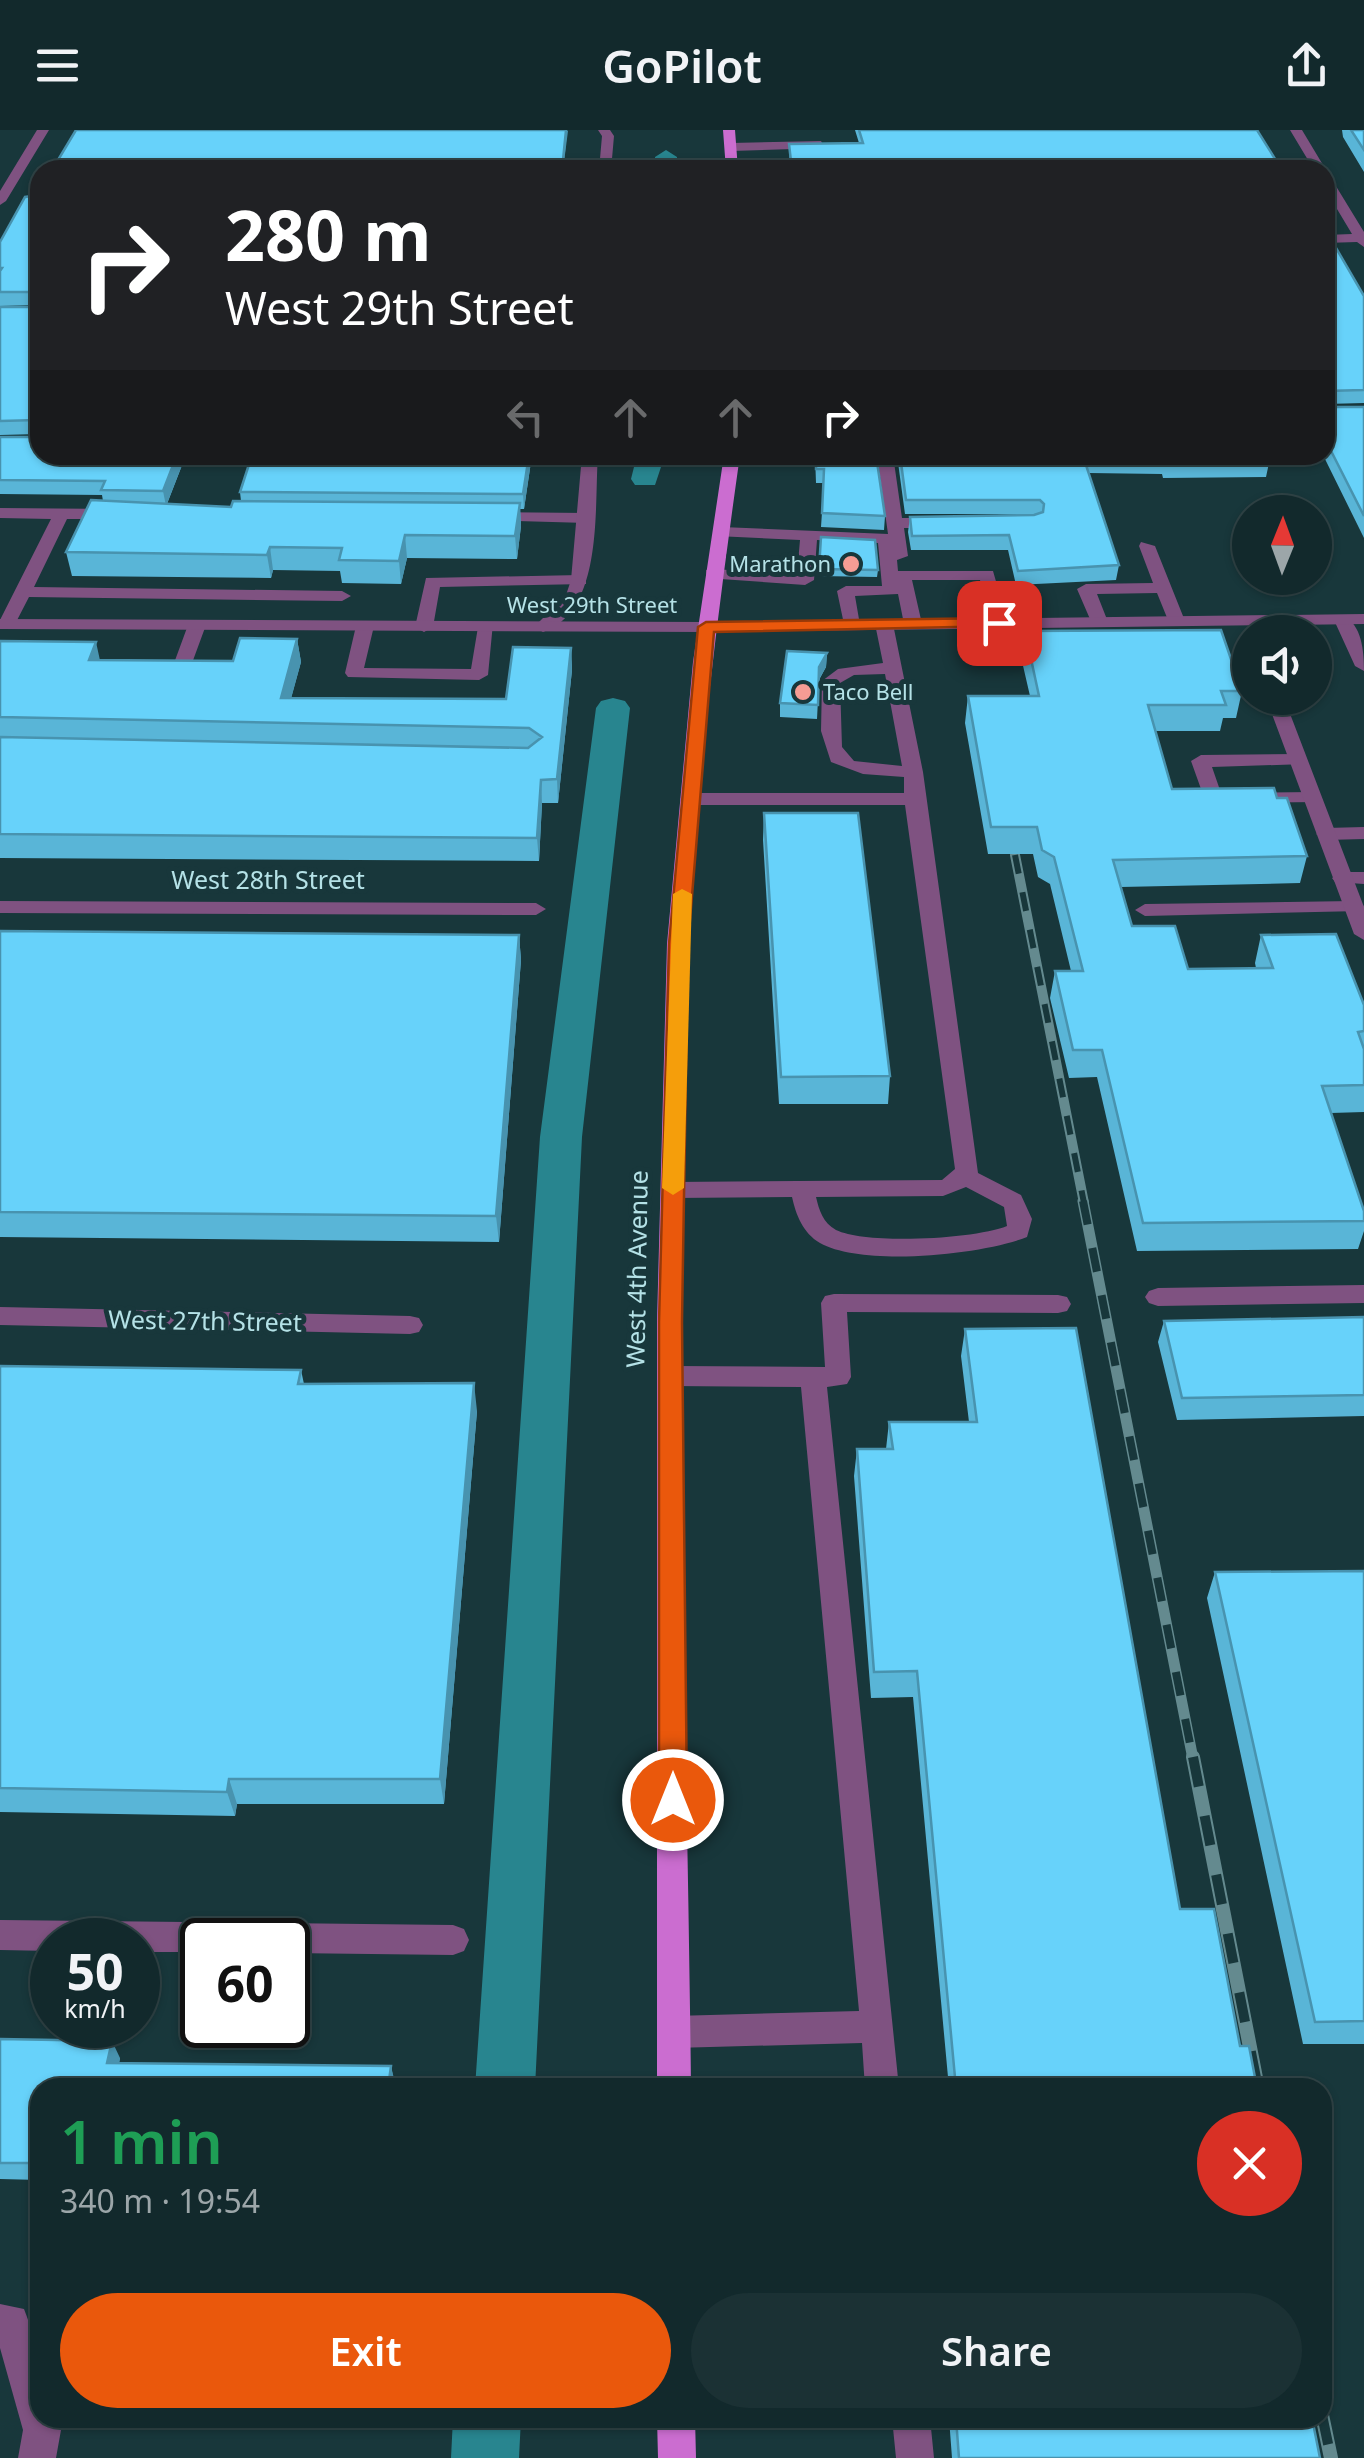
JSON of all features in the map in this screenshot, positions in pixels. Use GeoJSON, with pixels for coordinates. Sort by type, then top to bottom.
{"type":"FeatureCollection","features":[{"type":"Feature","properties":{"kind":"main road"},"geometry":{"type":"LineString","coordinates":[[730,130],[732,160]]}},
{"type":"Feature","properties":{"kind":"main road","name":"West 4th Avenue"},"geometry":{"type":"LineString","coordinates":[[674,2078],[671,1376],[678,944],[706,627],[731,465]]}},
{"type":"Feature","properties":{"kind":"main road"},"geometry":{"type":"LineString","coordinates":[[676,2428],[677,2458]]}},
{"type":"Feature","properties":{"kind":"street"},"geometry":{"type":"LineString","coordinates":[[4,202],[43,130]]}},
{"type":"Feature","properties":{"kind":"street"},"geometry":{"type":"LineString","coordinates":[[604,130],[608,136],[606,160]]}},
{"type":"Feature","properties":{"kind":"street"},"geometry":{"type":"LineString","coordinates":[[807,130],[810,146]]}},
{"type":"Feature","properties":{"kind":"street"},"geometry":{"type":"LineString","coordinates":[[1296,130],[1314,160]]}},
{"type":"Feature","properties":{"kind":"street"},"geometry":{"type":"LineString","coordinates":[[731,146],[828,145]]}},
{"type":"Feature","properties":{"kind":"street"},"geometry":{"type":"LineString","coordinates":[[1335,194],[1363,240]]}},
{"type":"Feature","properties":{"kind":"street"},"geometry":{"type":"LineString","coordinates":[[1335,239],[1363,240]]}},
{"type":"Feature","properties":{"kind":"street"},"geometry":{"type":"LineString","coordinates":[[543,628],[574,596],[580,580],[590,465]]}},
{"type":"Feature","properties":{"kind":"street"},"geometry":{"type":"LineString","coordinates":[[886,465],[913,624]]}},
{"type":"Feature","properties":{"kind":"street"},"geometry":{"type":"LineString","coordinates":[[0,514],[139,514]]}},
{"type":"Feature","properties":{"kind":"street"},"geometry":{"type":"LineString","coordinates":[[4,624],[62,514]]}},
{"type":"Feature","properties":{"kind":"street"},"geometry":{"type":"LineString","coordinates":[[470,517],[587,518]]}},
{"type":"Feature","properties":{"kind":"street"},"geometry":{"type":"LineString","coordinates":[[895,524],[954,522]]}},
{"type":"Feature","properties":{"kind":"street"},"geometry":{"type":"LineString","coordinates":[[712,574],[890,590],[886,538],[844,545],[810,536],[722,532]]}},
{"type":"Feature","properties":{"kind":"street"},"geometry":{"type":"LineString","coordinates":[[810,536],[851,625]]}},
{"type":"Feature","properties":{"kind":"street"},"geometry":{"type":"LineString","coordinates":[[1147,546],[1176,621]]}},
{"type":"Feature","properties":{"kind":"street"},"geometry":{"type":"LineString","coordinates":[[902,575],[987,575],[999,623]]}},
{"type":"Feature","properties":{"kind":"street"},"geometry":{"type":"LineString","coordinates":[[424,627],[432,582],[580,580]]}},
{"type":"Feature","properties":{"kind":"street"},"geometry":{"type":"LineString","coordinates":[[1099,622],[1086,588],[1163,588]]}},
{"type":"Feature","properties":{"kind":"street"},"geometry":{"type":"LineString","coordinates":[[23,592],[342,596]]}},
{"type":"Feature","properties":{"kind":"street","name":"West 29th Street"},"geometry":{"type":"LineString","coordinates":[[1332,621],[1364,619]]}},
{"type":"Feature","properties":{"kind":"street"},"geometry":{"type":"LineString","coordinates":[[1343,620],[1364,666]]}},
{"type":"Feature","properties":{"kind":"street","name":"West 29th Street"},"geometry":{"type":"LineString","coordinates":[[4,624],[543,628],[1176,621],[1232,625]]}},
{"type":"Feature","properties":{"kind":"street"},"geometry":{"type":"LineString","coordinates":[[884,624],[914,772],[966,1161],[963,1177]]}},
{"type":"Feature","properties":{"kind":"street"},"geometry":{"type":"LineString","coordinates":[[179,674],[197,625]]}},
{"type":"Feature","properties":{"kind":"street"},"geometry":{"type":"LineString","coordinates":[[365,626],[354,672],[479,684],[487,627]]}},
{"type":"Feature","properties":{"kind":"street"},"geometry":{"type":"LineString","coordinates":[[894,668],[851,669],[835,676],[831,681],[830,748],[843,764],[857,770],[914,772]]}},
{"type":"Feature","properties":{"kind":"street"},"geometry":{"type":"LineString","coordinates":[[1281,715],[1326,834],[1353,878],[1354,906],[1364,934]]}},
{"type":"Feature","properties":{"kind":"street"},"geometry":{"type":"LineString","coordinates":[[1298,760],[1201,761],[1213,798],[1313,798]]}},
{"type":"Feature","properties":{"kind":"street"},"geometry":{"type":"LineString","coordinates":[[690,798],[915,798]]}},
{"type":"Feature","properties":{"kind":"street"},"geometry":{"type":"LineString","coordinates":[[1326,834],[1364,833]]}},
{"type":"Feature","properties":{"kind":"street"},"geometry":{"type":"LineString","coordinates":[[1146,910],[1354,906]]}},
{"type":"Feature","properties":{"kind":"street","name":"West 28th Street"},"geometry":{"type":"LineString","coordinates":[[0,907],[536,909]]}},
{"type":"Feature","properties":{"kind":"street"},"geometry":{"type":"LineString","coordinates":[[673,1190],[943,1188],[963,1177],[994,1186],[1010,1197],[1022,1220],[1018,1231],[989,1244],[833,1239],[819,1232],[808,1216],[802,1190]]}},
{"type":"Feature","properties":{"kind":"street"},"geometry":{"type":"LineString","coordinates":[[1158,1297],[1364,1294]]}},
{"type":"Feature","properties":{"kind":"street"},"geometry":{"type":"LineString","coordinates":[[671,1376],[838,1377],[834,1303],[1058,1304]]}},
{"type":"Feature","properties":{"kind":"street","name":"West 27th Street"},"geometry":{"type":"LineString","coordinates":[[0,1316],[410,1325]]}},
{"type":"Feature","properties":{"kind":"street"},"geometry":{"type":"LineString","coordinates":[[813,1377],[881,2078]]}},
{"type":"Feature","properties":{"kind":"street"},"geometry":{"type":"LineString","coordinates":[[0,1935],[453,1940]]}},
{"type":"Feature","properties":{"kind":"street"},"geometry":{"type":"LineString","coordinates":[[674,2032],[876,2027]]}},
{"type":"Feature","properties":{"kind":"street"},"geometry":{"type":"LineString","coordinates":[[6,2322],[30,2394]]}},
{"type":"Feature","properties":{"kind":"street"},"geometry":{"type":"LineString","coordinates":[[36,2458],[41,2428]]}},
{"type":"Feature","properties":{"kind":"street"},"geometry":{"type":"LineString","coordinates":[[912,2428],[915,2458]]}},
{"type":"Feature","properties":{"kind":"building"},"geometry":{"type":"Polygon","coordinates":[[[76,130],[566,130],[563,160],[58,160],[76,130]]]}},
{"type":"Feature","properties":{"kind":"building"},"geometry":{"type":"Polygon","coordinates":[[[859,130],[1257,130],[1276,160],[791,160],[789,144],[863,143],[859,130]]]}},
{"type":"Feature","properties":{"kind":"building"},"geometry":{"type":"Polygon","coordinates":[[[1351,130],[1364,130],[1364,150],[1351,130]]]}},
{"type":"Feature","properties":{"kind":"building"},"geometry":{"type":"Polygon","coordinates":[[[30,196],[30,292],[0,292],[0,242],[25,197],[30,196]]]}},
{"type":"Feature","properties":{"kind":"building"},"geometry":{"type":"Polygon","coordinates":[[[1335,246],[1364,296],[1364,390],[1335,391],[1335,246]]]}},
{"type":"Feature","properties":{"kind":"building"},"geometry":{"type":"Polygon","coordinates":[[[0,307],[30,307],[30,420],[0,421],[0,307]]]}},
{"type":"Feature","properties":{"kind":"building"},"geometry":{"type":"Polygon","coordinates":[[[1335,407],[1364,407],[1364,516],[1335,459],[1335,407]]]}},
{"type":"Feature","properties":{"kind":"building"},"geometry":{"type":"Polygon","coordinates":[[[0,437],[30,437],[30,465],[173,465],[163,491],[101,490],[105,481],[0,480],[0,437]]]}},
{"type":"Feature","properties":{"kind":"building"},"geometry":{"type":"Polygon","coordinates":[[[249,465],[527,465],[523,494],[240,492],[249,465]]]}},
{"type":"Feature","properties":{"kind":"building"},"geometry":{"type":"Polygon","coordinates":[[[816,465],[877,465],[885,516],[822,513],[824,469],[816,469],[816,465]]]}},
{"type":"Feature","properties":{"kind":"building"},"geometry":{"type":"Polygon","coordinates":[[[901,465],[1086,465],[1119,565],[1018,571],[1009,535],[912,536],[910,517],[1034,515],[1043,512],[1040,500],[906,500],[901,465]]]}},
{"type":"Feature","properties":{"kind":"building"},"geometry":{"type":"Polygon","coordinates":[[[91,500],[231,507],[233,501],[520,503],[515,536],[405,535],[399,561],[339,560],[342,548],[270,547],[267,555],[66,552],[91,500]]]}},
{"type":"Feature","properties":{"kind":"building"},"geometry":{"type":"Polygon","coordinates":[[[821,537],[875,540],[878,570],[819,569],[821,537]]]}},
{"type":"Feature","properties":{"kind":"building"},"geometry":{"type":"Polygon","coordinates":[[[1221,630],[1232,662],[1232,691],[1221,691],[1226,705],[1148,705],[1172,789],[1274,788],[1277,798],[1287,798],[1307,856],[1113,860],[1132,926],[1175,926],[1188,969],[1273,968],[1261,935],[1336,934],[1364,1005],[1364,1031],[1358,1032],[1364,1049],[1364,1085],[1322,1086],[1364,1221],[1143,1223],[1102,1050],[1073,1050],[1055,971],[1083,971],[1054,857],[1042,850],[1037,827],[991,827],[968,696],[1039,696],[1025,631],[1221,630]]]}},
{"type":"Feature","properties":{"kind":"building"},"geometry":{"type":"Polygon","coordinates":[[[240,638],[297,639],[281,698],[506,699],[513,647],[571,648],[557,779],[541,780],[537,838],[0,834],[0,737],[528,748],[542,737],[529,728],[0,717],[0,641],[96,642],[89,660],[233,661],[240,638]]]}},
{"type":"Feature","properties":{"kind":"building"},"geometry":{"type":"Polygon","coordinates":[[[787,651],[827,653],[819,667],[818,705],[780,703],[787,651]]]}},
{"type":"Feature","properties":{"kind":"building"},"geometry":{"type":"Polygon","coordinates":[[[764,813],[858,813],[890,1076],[781,1077],[764,813]]]}},
{"type":"Feature","properties":{"kind":"building"},"geometry":{"type":"Polygon","coordinates":[[[0,931],[519,935],[496,1216],[0,1212],[0,931]]]}},
{"type":"Feature","properties":{"kind":"building"},"geometry":{"type":"Polygon","coordinates":[[[1364,1317],[1364,1395],[1182,1398],[1164,1321],[1364,1317]]]}},
{"type":"Feature","properties":{"kind":"building"},"geometry":{"type":"Polygon","coordinates":[[[1076,1328],[1180,1909],[1214,1909],[1240,2046],[1249,2046],[1255,2078],[955,2078],[917,1671],[874,1672],[857,1449],[893,1449],[889,1422],[977,1422],[965,1329],[1076,1328]]]}},
{"type":"Feature","properties":{"kind":"building"},"geometry":{"type":"Polygon","coordinates":[[[0,1366],[301,1370],[298,1384],[474,1383],[440,1779],[229,1779],[227,1792],[0,1788],[0,1366]]]}},
{"type":"Feature","properties":{"kind":"building"},"geometry":{"type":"Polygon","coordinates":[[[1364,1571],[1364,2021],[1315,2022],[1215,1572],[1364,1571]]]}},
{"type":"Feature","properties":{"kind":"building"},"geometry":{"type":"Polygon","coordinates":[[[0,2039],[30,2040],[30,2048],[110,2048],[107,2063],[391,2066],[389,2078],[30,2078],[30,2163],[0,2163],[0,2039]]]}},
{"type":"Feature","properties":{"kind":"building"},"geometry":{"type":"Polygon","coordinates":[[[957,2428],[1314,2428],[1320,2458],[959,2458],[957,2428]]]}},
{"type":"Feature","properties":{"kind":"waterway"},"geometry":{"type":"LineString","coordinates":[[645,479],[648,465]]}},
{"type":"Feature","properties":{"kind":"waterway"},"geometry":{"type":"LineString","coordinates":[[506,2078],[561,1137],[613,708]]}},
{"type":"Feature","properties":{"kind":"waterway"},"geometry":{"type":"LineString","coordinates":[[485,2458],[486,2428]]}},
{"type":"Feature","properties":{"kind":"railway"},"geometry":{"type":"LineString","coordinates":[[1015,855],[1084,1203]]}},
{"type":"Feature","properties":{"kind":"railway"},"geometry":{"type":"LineString","coordinates":[[1083,1201],[1193,1759]]}},
{"type":"Feature","properties":{"kind":"railway"},"geometry":{"type":"LineString","coordinates":[[1193,1757],[1256,2078]]}},
{"type":"Feature","properties":{"kind":"railway"},"geometry":{"type":"LineString","coordinates":[[1325,2428],[1331,2458]]}},
{"type":"Feature","properties":{"kind":"slow traffic"},"geometry":{"type":"LineString","coordinates":[[673,1188],[682,894]]}},
{"type":"Feature","properties":{"kind":"place","name":"Marathon"},"geometry":{"type":"Point","coordinates":[851,564]}},
{"type":"Feature","properties":{"kind":"place","name":"Taco Bell"},"geometry":{"type":"Point","coordinates":[803,692]}},
{"type":"Feature","properties":{"kind":"route"},"geometry":{"type":"LineString","coordinates":[[673,1800],[670,1322],[678,944],[706,627],[999,623]]}}]}
